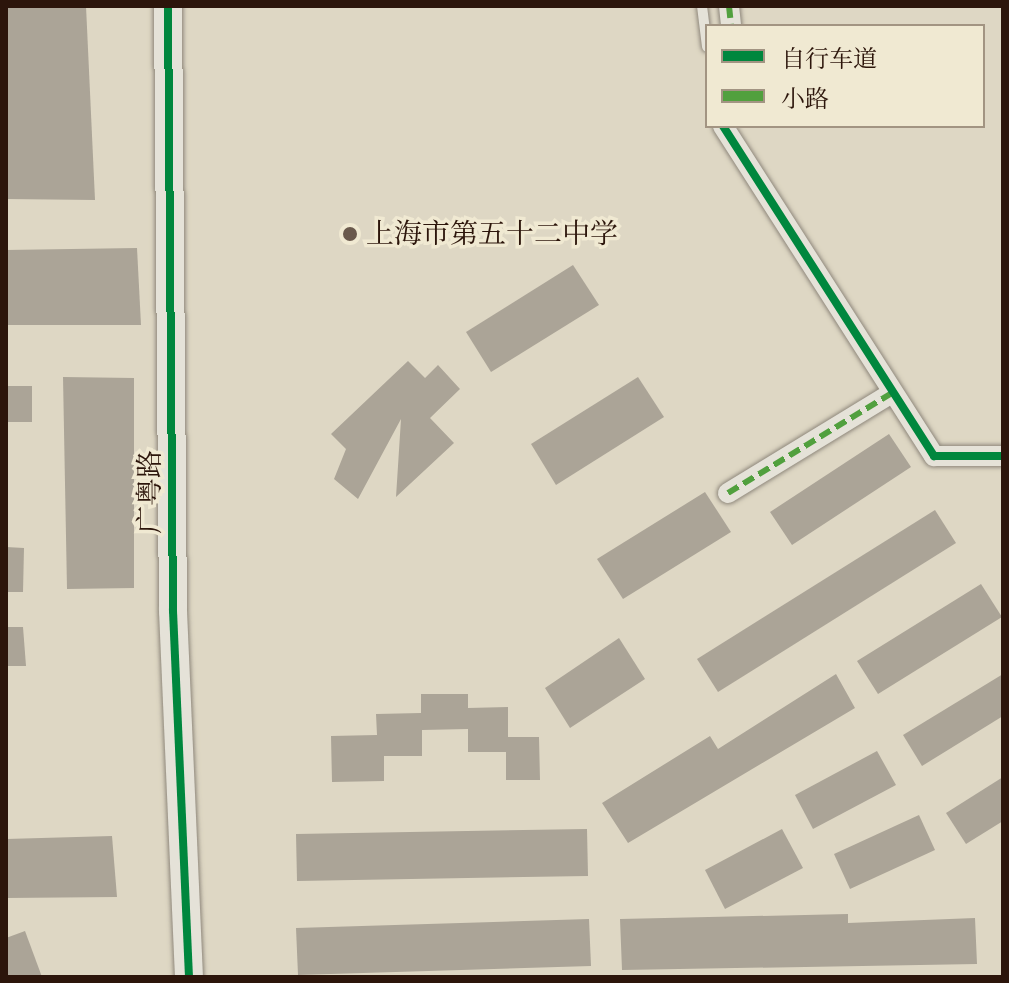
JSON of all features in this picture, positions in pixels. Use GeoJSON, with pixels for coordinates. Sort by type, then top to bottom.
{"type":"FeatureCollection","features":[{"type":"Feature","properties":{"kind":"main road","name":"广粤路"},"geometry":{"type":"LineString","coordinates":[[168,6],[173,611],[189,977]]}},
{"type":"Feature","properties":{"kind":"street"},"geometry":{"type":"LineString","coordinates":[[724,128],[934,456],[1003,456]]}},
{"type":"Feature","properties":{"kind":"street"},"geometry":{"type":"LineString","coordinates":[[728,493],[892,393]]}},
{"type":"Feature","properties":{"kind":"lane"},"geometry":{"type":"LineString","coordinates":[[702,6],[705,31]]}},
{"type":"Feature","properties":{"kind":"building"},"geometry":{"type":"Polygon","coordinates":[[[6,6],[86,6],[95,200],[6,199],[6,6]]]}},
{"type":"Feature","properties":{"kind":"building"},"geometry":{"type":"Polygon","coordinates":[[[137,248],[141,325],[6,325],[6,250],[137,248]]]}},
{"type":"Feature","properties":{"kind":"building"},"geometry":{"type":"Polygon","coordinates":[[[573,265],[599,305],[491,372],[466,332],[573,265]]]}},
{"type":"Feature","properties":{"kind":"building"},"geometry":{"type":"Polygon","coordinates":[[[408,361],[425,378],[438,365],[460,389],[430,418],[454,443],[396,497],[401,419],[358,499],[334,479],[346,449],[331,434],[408,361]]]}},
{"type":"Feature","properties":{"kind":"building"},"geometry":{"type":"Polygon","coordinates":[[[63,377],[134,378],[134,588],[67,589],[63,377]]]}},
{"type":"Feature","properties":{"kind":"building"},"geometry":{"type":"Polygon","coordinates":[[[638,377],[664,417],[556,485],[531,444],[638,377]]]}},
{"type":"Feature","properties":{"kind":"building"},"geometry":{"type":"Polygon","coordinates":[[[6,386],[32,386],[32,422],[6,422],[6,386]]]}},
{"type":"Feature","properties":{"kind":"building"},"geometry":{"type":"Polygon","coordinates":[[[889,434],[911,467],[792,545],[770,512],[889,434]]]}},
{"type":"Feature","properties":{"kind":"building"},"geometry":{"type":"Polygon","coordinates":[[[705,492],[731,532],[623,599],[597,559],[705,492]]]}},
{"type":"Feature","properties":{"kind":"building"},"geometry":{"type":"Polygon","coordinates":[[[935,510],[956,543],[718,692],[697,659],[935,510]]]}},
{"type":"Feature","properties":{"kind":"building"},"geometry":{"type":"Polygon","coordinates":[[[6,547],[24,548],[23,592],[6,592],[6,547]]]}},
{"type":"Feature","properties":{"kind":"building"},"geometry":{"type":"Polygon","coordinates":[[[981,584],[1002,617],[878,694],[857,661],[981,584]]]}},
{"type":"Feature","properties":{"kind":"building"},"geometry":{"type":"Polygon","coordinates":[[[6,627],[23,627],[26,666],[6,666],[6,627]]]}},
{"type":"Feature","properties":{"kind":"building"},"geometry":{"type":"Polygon","coordinates":[[[619,638],[645,679],[570,728],[545,688],[619,638]]]}},
{"type":"Feature","properties":{"kind":"building"},"geometry":{"type":"Polygon","coordinates":[[[836,674],[855,708],[628,843],[602,803],[710,736],[718,749],[836,674]]]}},
{"type":"Feature","properties":{"kind":"building"},"geometry":{"type":"Polygon","coordinates":[[[1003,674],[1003,716],[922,766],[903,735],[1003,674]]]}},
{"type":"Feature","properties":{"kind":"building"},"geometry":{"type":"Polygon","coordinates":[[[421,694],[468,694],[468,708],[508,707],[508,737],[539,737],[540,780],[506,780],[506,752],[468,752],[468,729],[422,730],[422,756],[384,756],[384,781],[332,782],[331,736],[377,735],[376,714],[421,713],[421,694]]]}},
{"type":"Feature","properties":{"kind":"building"},"geometry":{"type":"Polygon","coordinates":[[[877,751],[896,785],[813,829],[795,795],[877,751]]]}},
{"type":"Feature","properties":{"kind":"building"},"geometry":{"type":"Polygon","coordinates":[[[1003,777],[1003,821],[966,844],[946,813],[1003,777]]]}},
{"type":"Feature","properties":{"kind":"building"},"geometry":{"type":"Polygon","coordinates":[[[919,815],[935,850],[850,889],[834,854],[919,815]]]}},
{"type":"Feature","properties":{"kind":"building"},"geometry":{"type":"Polygon","coordinates":[[[587,829],[588,876],[297,881],[296,834],[587,829]]]}},
{"type":"Feature","properties":{"kind":"building"},"geometry":{"type":"Polygon","coordinates":[[[782,829],[803,868],[725,909],[705,870],[782,829]]]}},
{"type":"Feature","properties":{"kind":"building"},"geometry":{"type":"Polygon","coordinates":[[[112,836],[117,897],[6,898],[6,839],[112,836]]]}},
{"type":"Feature","properties":{"kind":"building"},"geometry":{"type":"Polygon","coordinates":[[[848,914],[848,923],[975,918],[977,964],[622,970],[620,919],[848,914]]]}},
{"type":"Feature","properties":{"kind":"building"},"geometry":{"type":"Polygon","coordinates":[[[589,919],[591,966],[298,975],[296,928],[589,919]]]}},
{"type":"Feature","properties":{"kind":"building"},"geometry":{"type":"Polygon","coordinates":[[[25,931],[42,977],[6,977],[6,938],[25,931]]]}},
{"type":"Feature","properties":{"kind":"marked path"},"geometry":{"type":"LineString","coordinates":[[729,6],[731,24]]}},
{"type":"Feature","properties":{"kind":"marked path"},"geometry":{"type":"LineString","coordinates":[[728,493],[892,393]]}},
{"type":"Feature","properties":{"kind":"cycle path"},"geometry":{"type":"LineString","coordinates":[[168,6],[173,611],[189,977]]}},
{"type":"Feature","properties":{"kind":"cycle path"},"geometry":{"type":"LineString","coordinates":[[724,128],[934,456],[1003,456]]}},
{"type":"Feature","properties":{"kind":"place","name":"上海市第五十二中学"},"geometry":{"type":"Point","coordinates":[350,234]}}]}
